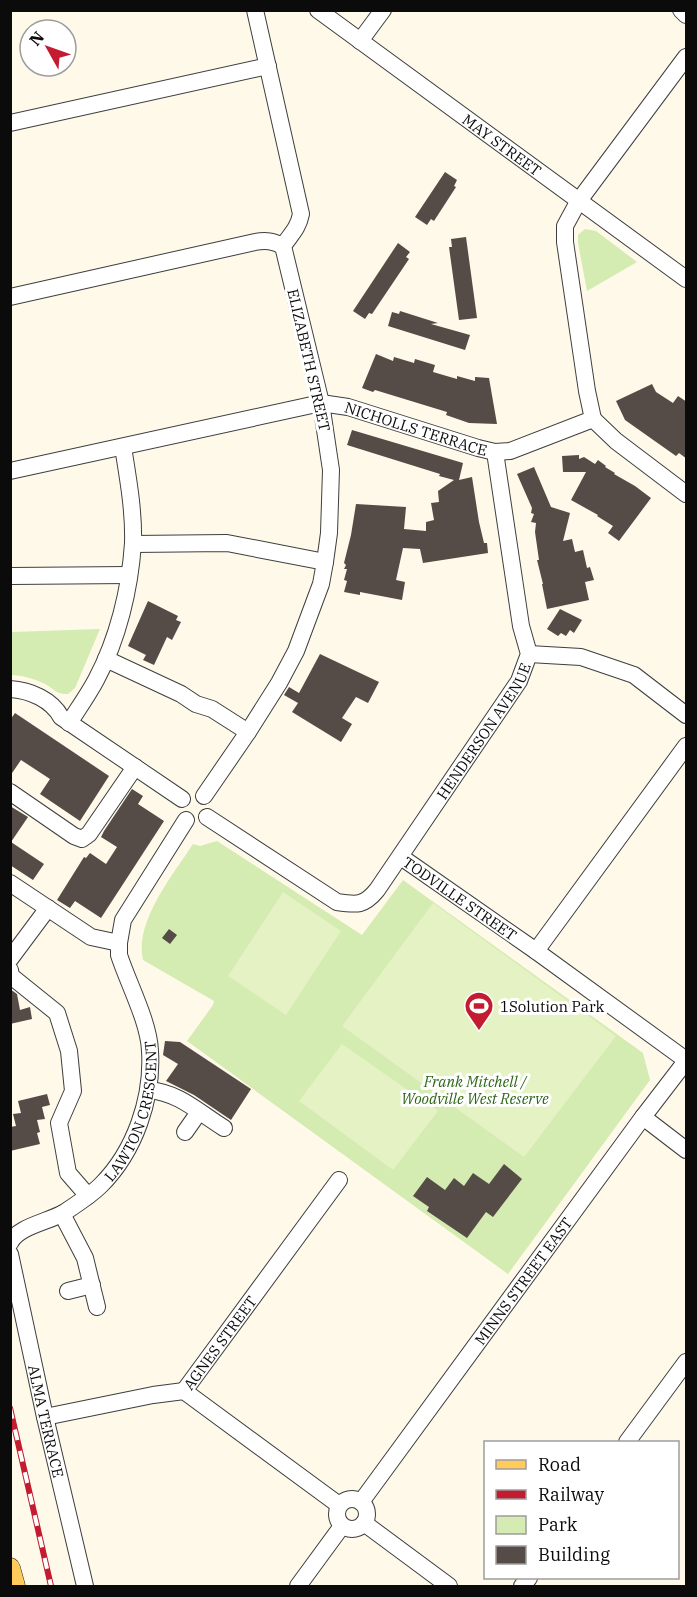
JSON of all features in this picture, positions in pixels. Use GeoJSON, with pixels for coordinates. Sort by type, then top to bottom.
{"type":"FeatureCollection","features":[{"type":"Feature","properties":{"kind":"main road"},"geometry":{"type":"LineString","coordinates":[[10,1568],[15,1587]]}},
{"type":"Feature","properties":{"kind":"street"},"geometry":{"type":"LineString","coordinates":[[10,297],[264,240],[283,246],[293,235],[301,214],[255,10]]}},
{"type":"Feature","properties":{"kind":"street","name":"MAY STREET"},"geometry":{"type":"LineString","coordinates":[[318,10],[578,202],[687,279]]}},
{"type":"Feature","properties":{"kind":"street"},"geometry":{"type":"LineString","coordinates":[[360,41],[383,10]]}},
{"type":"Feature","properties":{"kind":"street"},"geometry":{"type":"LineString","coordinates":[[681,10],[687,15]]}},
{"type":"Feature","properties":{"kind":"street"},"geometry":{"type":"LineString","coordinates":[[687,57],[578,202],[565,226],[565,243],[593,419],[616,441],[687,494]]}},
{"type":"Feature","properties":{"kind":"street"},"geometry":{"type":"LineString","coordinates":[[10,123],[268,66]]}},
{"type":"Feature","properties":{"kind":"street","name":"ELIZABETH STREET"},"geometry":{"type":"LineString","coordinates":[[204,796],[248,732],[296,651],[321,585],[325,562],[329,533],[331,470],[321,403],[283,246]]}},
{"type":"Feature","properties":{"kind":"street","name":"NICHOLLS TERRACE"},"geometry":{"type":"LineString","coordinates":[[10,471],[321,403],[348,407],[495,452],[510,451],[593,419]]}},
{"type":"Feature","properties":{"kind":"street"},"geometry":{"type":"LineString","coordinates":[[65,720],[96,681],[118,628],[129,575],[132,544],[123,447]]}},
{"type":"Feature","properties":{"kind":"street","name":"HENDERSON AVENUE"},"geometry":{"type":"LineString","coordinates":[[401,857],[519,681],[528,654],[521,626],[495,452]]}},
{"type":"Feature","properties":{"kind":"street"},"geometry":{"type":"LineString","coordinates":[[132,544],[227,543],[325,562]]}},
{"type":"Feature","properties":{"kind":"street"},"geometry":{"type":"LineString","coordinates":[[10,576],[129,575]]}},
{"type":"Feature","properties":{"kind":"street"},"geometry":{"type":"LineString","coordinates":[[528,654],[581,657],[634,675],[687,715]]}},
{"type":"Feature","properties":{"kind":"street"},"geometry":{"type":"LineString","coordinates":[[106,659],[181,694],[196,704],[212,708],[248,732]]}},
{"type":"Feature","properties":{"kind":"street"},"geometry":{"type":"LineString","coordinates":[[10,689],[17,689],[44,699],[57,709],[65,720],[182,799]]}},
{"type":"Feature","properties":{"kind":"street"},"geometry":{"type":"LineString","coordinates":[[10,700],[28,703],[50,717],[65,720]]}},
{"type":"Feature","properties":{"kind":"street"},"geometry":{"type":"LineString","coordinates":[[536,951],[687,746]]}},
{"type":"Feature","properties":{"kind":"street"},"geometry":{"type":"LineString","coordinates":[[10,792],[74,836],[82,839],[89,834],[135,767]]}},
{"type":"Feature","properties":{"kind":"street"},"geometry":{"type":"LineString","coordinates":[[191,793],[204,796],[210,804],[207,817],[198,823],[186,820],[180,812],[182,799],[191,793]]}},
{"type":"Feature","properties":{"kind":"street","name":"TODVILLE STREET"},"geometry":{"type":"LineString","coordinates":[[207,817],[337,902],[355,904],[369,900],[401,857],[687,1060]]}},
{"type":"Feature","properties":{"kind":"street"},"geometry":{"type":"LineString","coordinates":[[10,883],[91,937],[119,943],[123,920],[186,820]]}},
{"type":"Feature","properties":{"kind":"street"},"geometry":{"type":"LineString","coordinates":[[10,958],[48,908]]}},
{"type":"Feature","properties":{"kind":"street","name":"LAWTON CRESCENT"},"geometry":{"type":"LineString","coordinates":[[11,1245],[17,1233],[62,1214],[102,1184],[122,1158],[139,1125],[148,1090],[150,1050],[147,1034],[119,955],[119,943]]}},
{"type":"Feature","properties":{"kind":"street"},"geometry":{"type":"LineString","coordinates":[[10,970],[11,976],[57,1013],[69,1051],[73,1090],[60,1123],[64,1153],[68,1173],[88,1196]]}},
{"type":"Feature","properties":{"kind":"street","name":"MINNS STREET EAST"},"geometry":{"type":"LineString","coordinates":[[361,1502],[687,1060]]}},
{"type":"Feature","properties":{"kind":"street"},"geometry":{"type":"LineString","coordinates":[[148,1090],[166,1092],[177,1097],[224,1128]]}},
{"type":"Feature","properties":{"kind":"street"},"geometry":{"type":"LineString","coordinates":[[185,1132],[199,1112]]}},
{"type":"Feature","properties":{"kind":"street"},"geometry":{"type":"LineString","coordinates":[[643,1117],[687,1150]]}},
{"type":"Feature","properties":{"kind":"street","name":"AGNES STREET"},"geometry":{"type":"LineString","coordinates":[[45,1417],[172,1391],[183,1391],[339,1180]]}},
{"type":"Feature","properties":{"kind":"street"},"geometry":{"type":"LineString","coordinates":[[62,1214],[85,1258],[98,1306]]}},
{"type":"Feature","properties":{"kind":"street","name":"ALMA TERRACE"},"geometry":{"type":"LineString","coordinates":[[11,1245],[45,1417],[85,1587]]}},
{"type":"Feature","properties":{"kind":"street"},"geometry":{"type":"LineString","coordinates":[[68,1291],[92,1285]]}},
{"type":"Feature","properties":{"kind":"street"},"geometry":{"type":"LineString","coordinates":[[628,1441],[687,1362]]}},
{"type":"Feature","properties":{"kind":"street"},"geometry":{"type":"LineString","coordinates":[[183,1391],[339,1505]]}},
{"type":"Feature","properties":{"kind":"street"},"geometry":{"type":"LineString","coordinates":[[348,1499],[361,1502],[367,1510],[364,1523],[355,1529],[342,1526],[337,1518],[339,1505],[348,1499]]}},
{"type":"Feature","properties":{"kind":"street"},"geometry":{"type":"LineString","coordinates":[[364,1523],[449,1587]]}},
{"type":"Feature","properties":{"kind":"street"},"geometry":{"type":"LineString","coordinates":[[298,1587],[342,1526]]}},
{"type":"Feature","properties":{"kind":"green space"},"geometry":{"type":"Polygon","coordinates":[[[585,229],[596,231],[637,262],[587,291],[578,243],[578,235],[585,229]]]}},
{"type":"Feature","properties":{"kind":"green space"},"geometry":{"type":"Polygon","coordinates":[[[100,629],[75,688],[68,694],[58,692],[33,679],[11,675],[11,632],[100,629]]]}},
{"type":"Feature","properties":{"kind":"green space","name":"Frank Mitchell / Woodville West Reserve"},"geometry":{"type":"Polygon","coordinates":[[[217,841],[362,935],[403,880],[643,1053],[650,1080],[508,1274],[187,1041],[214,1001],[143,960],[144,930],[157,899],[193,844],[200,846],[217,841]]]}},
{"type":"Feature","properties":{"kind":"green space"},"geometry":{"type":"Polygon","coordinates":[[[283,892],[341,931],[286,1015],[228,976],[283,892]]]}},
{"type":"Feature","properties":{"kind":"green space","name":"1Solution Park"},"geometry":{"type":"Polygon","coordinates":[[[433,903],[616,1036],[524,1157],[342,1026],[433,903]]]}},
{"type":"Feature","properties":{"kind":"green space"},"geometry":{"type":"Polygon","coordinates":[[[342,1044],[438,1111],[393,1170],[299,1101],[342,1044]]]}},
{"type":"Feature","properties":{"kind":"building"},"geometry":{"type":"Polygon","coordinates":[[[445,172],[457,180],[454,186],[456,187],[434,221],[431,219],[427,225],[415,217],[445,172]]]}},
{"type":"Feature","properties":{"kind":"building"},"geometry":{"type":"Polygon","coordinates":[[[466,237],[477,318],[459,320],[449,247],[452,247],[451,239],[466,237]]]}},
{"type":"Feature","properties":{"kind":"building"},"geometry":{"type":"Polygon","coordinates":[[[398,243],[410,252],[406,257],[409,259],[372,314],[369,313],[365,319],[353,311],[398,243]]]}},
{"type":"Feature","properties":{"kind":"building"},"geometry":{"type":"Polygon","coordinates":[[[400,311],[438,323],[431,324],[470,335],[465,350],[388,326],[392,312],[399,314],[400,311]]]}},
{"type":"Feature","properties":{"kind":"building"},"geometry":{"type":"Polygon","coordinates":[[[376,354],[393,361],[394,357],[414,363],[415,359],[435,365],[433,372],[457,379],[457,376],[475,381],[475,377],[489,378],[497,424],[469,423],[446,415],[447,412],[362,388],[376,354]]]}},
{"type":"Feature","properties":{"kind":"building"},"geometry":{"type":"Polygon","coordinates":[[[652,384],[656,392],[673,403],[678,396],[687,402],[687,459],[679,453],[676,456],[625,420],[616,401],[652,384]]]}},
{"type":"Feature","properties":{"kind":"building"},"geometry":{"type":"Polygon","coordinates":[[[352,430],[463,463],[459,480],[472,477],[479,522],[484,543],[487,543],[488,553],[423,563],[420,549],[403,548],[396,580],[405,582],[402,600],[360,592],[360,595],[344,592],[347,569],[344,569],[346,565],[344,563],[356,504],[406,507],[404,529],[426,531],[426,522],[434,520],[431,503],[439,502],[438,491],[454,480],[347,445],[352,430]]]}},
{"type":"Feature","properties":{"kind":"building"},"geometry":{"type":"Polygon","coordinates":[[[579,455],[579,459],[584,457],[595,464],[598,460],[614,474],[651,498],[619,541],[608,533],[613,526],[571,500],[586,472],[563,472],[562,456],[579,455]]]}},
{"type":"Feature","properties":{"kind":"building"},"geometry":{"type":"Polygon","coordinates":[[[534,467],[551,507],[570,513],[563,541],[572,539],[575,552],[583,550],[587,568],[590,567],[594,580],[585,582],[589,600],[547,609],[537,560],[539,560],[536,523],[531,522],[534,514],[531,513],[532,508],[517,474],[534,467]]]}},
{"type":"Feature","properties":{"kind":"building"},"geometry":{"type":"Polygon","coordinates":[[[148,601],[178,616],[176,620],[181,622],[172,640],[167,637],[154,665],[143,660],[146,655],[128,646],[148,601]]]}},
{"type":"Feature","properties":{"kind":"building"},"geometry":{"type":"Polygon","coordinates":[[[560,609],[582,620],[574,633],[570,630],[566,636],[561,633],[558,636],[547,629],[560,609]]]}},
{"type":"Feature","properties":{"kind":"building"},"geometry":{"type":"Polygon","coordinates":[[[320,654],[379,682],[368,703],[356,697],[342,718],[352,724],[341,742],[292,712],[298,703],[284,695],[289,687],[299,693],[320,654]]]}},
{"type":"Feature","properties":{"kind":"building"},"geometry":{"type":"Polygon","coordinates":[[[15,713],[109,776],[80,821],[40,794],[50,779],[21,760],[10,776],[10,720],[15,713]]]}},
{"type":"Feature","properties":{"kind":"building"},"geometry":{"type":"Polygon","coordinates":[[[132,789],[143,796],[138,804],[164,821],[101,918],[75,901],[70,908],[57,900],[84,857],[86,858],[90,853],[106,864],[117,847],[101,837],[132,789]]]}},
{"type":"Feature","properties":{"kind":"building"},"geometry":{"type":"Polygon","coordinates":[[[10,806],[28,817],[11,842],[44,864],[33,880],[10,865],[10,806]]]}},
{"type":"Feature","properties":{"kind":"building"},"geometry":{"type":"Polygon","coordinates":[[[169,929],[177,935],[170,944],[162,938],[169,929]]]}},
{"type":"Feature","properties":{"kind":"building"},"geometry":{"type":"Polygon","coordinates":[[[10,989],[17,994],[20,1010],[30,1007],[32,1019],[10,1024],[10,989]]]}},
{"type":"Feature","properties":{"kind":"building"},"geometry":{"type":"Polygon","coordinates":[[[165,1041],[180,1042],[251,1089],[231,1120],[194,1095],[166,1081],[178,1064],[163,1055],[165,1041]]]}},
{"type":"Feature","properties":{"kind":"building"},"geometry":{"type":"Polygon","coordinates":[[[47,1094],[50,1105],[42,1107],[45,1119],[37,1120],[40,1144],[10,1151],[10,1127],[16,1126],[13,1114],[21,1113],[18,1101],[47,1094]]]}},
{"type":"Feature","properties":{"kind":"building"},"geometry":{"type":"Polygon","coordinates":[[[504,1164],[522,1179],[493,1217],[486,1212],[467,1238],[427,1211],[429,1207],[413,1196],[427,1177],[445,1190],[454,1178],[464,1186],[473,1173],[489,1184],[504,1164]]]}},
{"type":"Feature","properties":{"kind":"railway"},"geometry":{"type":"LineString","coordinates":[[10,1408],[51,1586]]}},
{"type":"Feature","properties":{"kind":"place","name":"1Solution Park"},"geometry":{"type":"Point","coordinates":[479,1032]}}]}
